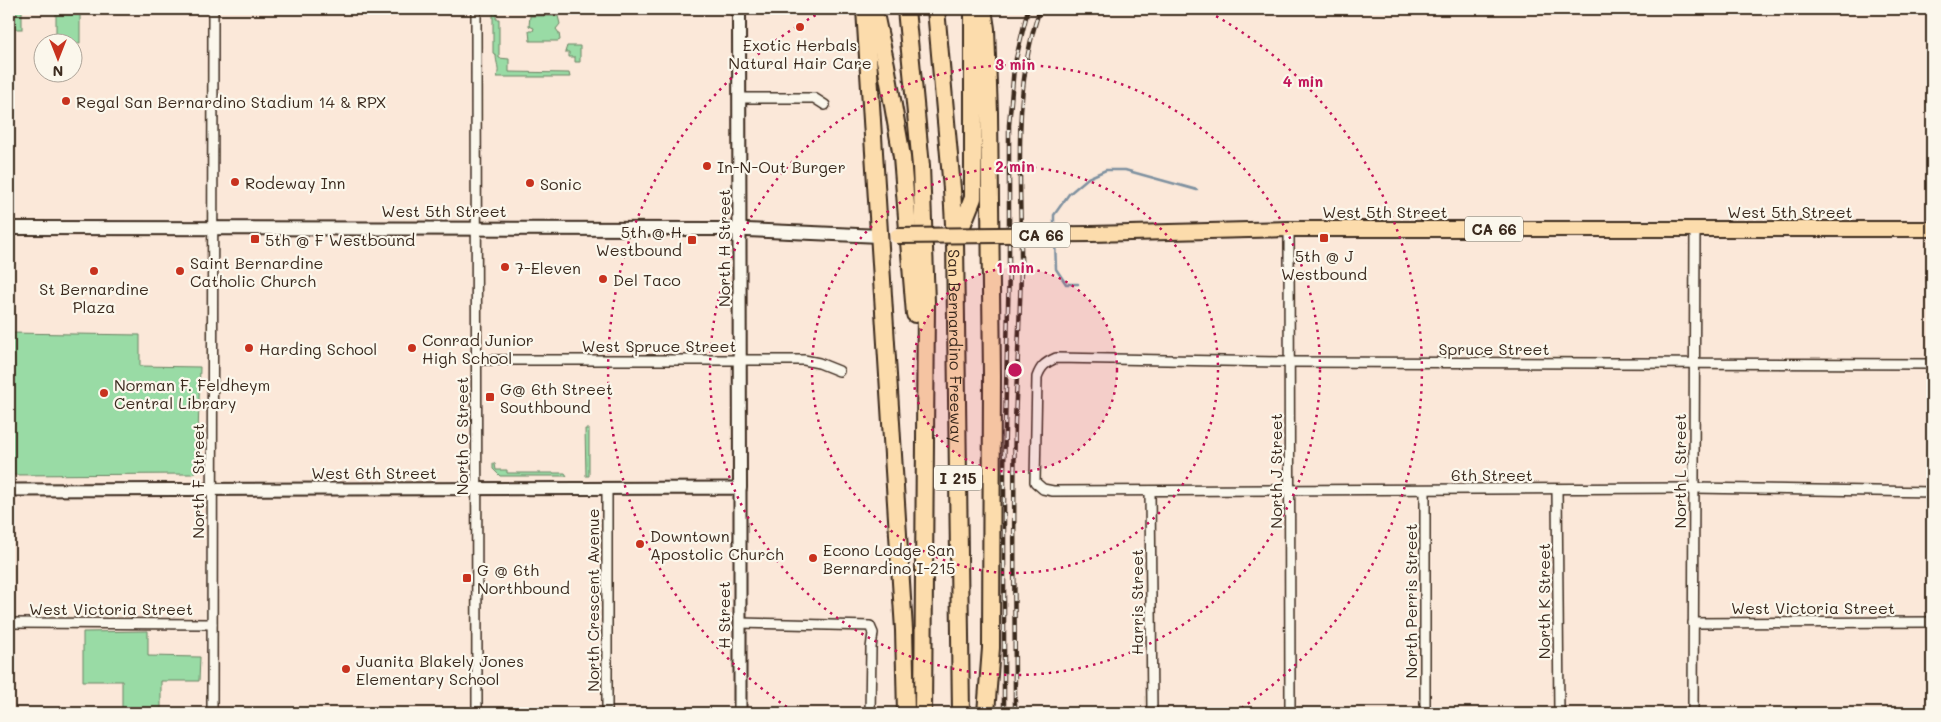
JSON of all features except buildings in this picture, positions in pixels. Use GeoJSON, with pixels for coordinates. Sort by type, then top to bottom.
{"type":"FeatureCollection","features":[{"type":"Feature","properties":{"kind":"highway"},"geometry":{"type":"LineString","coordinates":[[865,9],[887,236],[906,713]]}},
{"type":"Feature","properties":{"kind":"highway"},"geometry":{"type":"LineString","coordinates":[[874,9],[902,156],[925,458]]}},
{"type":"Feature","properties":{"kind":"highway","name":"San Bernardino Freeway"},"geometry":{"type":"LineString","coordinates":[[906,9],[921,166],[926,302],[923,713]]}},
{"type":"Feature","properties":{"kind":"highway","name":"San Bernardino Freeway"},"geometry":{"type":"LineString","coordinates":[[936,9],[955,242],[961,713]]}},
{"type":"Feature","properties":{"kind":"highway"},"geometry":{"type":"LineString","coordinates":[[955,242],[973,198],[973,9]]}},
{"type":"Feature","properties":{"kind":"highway"},"geometry":{"type":"LineString","coordinates":[[983,9],[986,29],[988,104],[992,376],[991,648],[986,713]]}},
{"type":"Feature","properties":{"kind":"main road","name":"North H Street"},"geometry":{"type":"LineString","coordinates":[[739,9],[740,488]]}},
{"type":"Feature","properties":{"kind":"main road","name":"West 5th Street"},"geometry":{"type":"LineString","coordinates":[[9,228],[740,230],[887,236],[1091,234],[1289,229],[1932,229]]}},
{"type":"Feature","properties":{"kind":"street","name":"North F Street"},"geometry":{"type":"LineString","coordinates":[[212,713],[213,9]]}},
{"type":"Feature","properties":{"kind":"street","name":"North G Street"},"geometry":{"type":"LineString","coordinates":[[476,9],[476,713]]}},
{"type":"Feature","properties":{"kind":"street"},"geometry":{"type":"LineString","coordinates":[[739,98],[814,98],[825,105]]}},
{"type":"Feature","properties":{"kind":"street","name":"North J Street"},"geometry":{"type":"LineString","coordinates":[[1289,229],[1290,713]]}},
{"type":"Feature","properties":{"kind":"street","name":"North L Street"},"geometry":{"type":"LineString","coordinates":[[1693,713],[1695,229]]}},
{"type":"Feature","properties":{"kind":"street","name":"Spruce Street"},"geometry":{"type":"LineString","coordinates":[[1053,491],[1043,489],[1035,482],[1037,377],[1040,368],[1045,363],[1056,358],[1290,362],[1932,364]]}},
{"type":"Feature","properties":{"kind":"street","name":"West Spruce Street"},"geometry":{"type":"LineString","coordinates":[[476,360],[804,360],[819,363],[839,371]]}},
{"type":"Feature","properties":{"kind":"street","name":"North Crescent Avenue"},"geometry":{"type":"LineString","coordinates":[[607,488],[607,713]]}},
{"type":"Feature","properties":{"kind":"street","name":"West 6th Street"},"geometry":{"type":"LineString","coordinates":[[9,490],[740,488]]}},
{"type":"Feature","properties":{"kind":"street","name":"H Street"},"geometry":{"type":"LineString","coordinates":[[740,488],[740,713]]}},
{"type":"Feature","properties":{"kind":"street","name":"6th Street"},"geometry":{"type":"LineString","coordinates":[[1053,491],[1694,488],[1932,492]]}},
{"type":"Feature","properties":{"kind":"street","name":"North K Street"},"geometry":{"type":"LineString","coordinates":[[1557,489],[1559,713]]}},
{"type":"Feature","properties":{"kind":"street","name":"North Perris Street"},"geometry":{"type":"LineString","coordinates":[[1425,490],[1425,713]]}},
{"type":"Feature","properties":{"kind":"street","name":"Harris Street"},"geometry":{"type":"LineString","coordinates":[[1150,491],[1152,713]]}},
{"type":"Feature","properties":{"kind":"street","name":"West Victoria Street"},"geometry":{"type":"LineString","coordinates":[[1694,623],[1932,622]]}},
{"type":"Feature","properties":{"kind":"street","name":"West Victoria Street"},"geometry":{"type":"LineString","coordinates":[[9,623],[212,624]]}},
{"type":"Feature","properties":{"kind":"street"},"geometry":{"type":"LineString","coordinates":[[740,623],[870,626],[873,642],[870,713]]}},
{"type":"Feature","properties":{"kind":"green space"},"geometry":{"type":"Polygon","coordinates":[[[9,9],[22,9],[22,29],[9,29],[9,9]]]}},
{"type":"Feature","properties":{"kind":"green space"},"geometry":{"type":"Polygon","coordinates":[[[56,9],[80,9],[80,32],[56,32],[56,9]]]}},
{"type":"Feature","properties":{"kind":"green space"},"geometry":{"type":"Polygon","coordinates":[[[493,9],[497,9],[496,19],[499,19],[499,58],[509,59],[509,72],[569,73],[570,77],[497,77],[496,55],[493,53],[493,9]]]}},
{"type":"Feature","properties":{"kind":"green space"},"geometry":{"type":"Polygon","coordinates":[[[580,9],[580,12],[529,15],[529,10],[580,9]]]}},
{"type":"Feature","properties":{"kind":"green space"},"geometry":{"type":"Polygon","coordinates":[[[530,16],[558,16],[560,24],[556,29],[560,40],[530,41],[529,31],[533,31],[534,28],[529,26],[530,16]]]}},
{"type":"Feature","properties":{"kind":"green space"},"geometry":{"type":"Polygon","coordinates":[[[567,46],[580,46],[580,62],[575,62],[575,57],[569,57],[569,52],[565,52],[567,46]]]}},
{"type":"Feature","properties":{"kind":"green space"},"geometry":{"type":"Polygon","coordinates":[[[9,333],[140,335],[140,366],[200,367],[197,470],[192,474],[9,475],[9,333]]]}},
{"type":"Feature","properties":{"kind":"green space"},"geometry":{"type":"Polygon","coordinates":[[[585,429],[589,429],[589,476],[586,476],[585,429]]]}},
{"type":"Feature","properties":{"kind":"green space"},"geometry":{"type":"Polygon","coordinates":[[[493,463],[496,470],[507,470],[507,473],[565,473],[567,476],[500,476],[493,469],[493,463]]]}},
{"type":"Feature","properties":{"kind":"green space"},"geometry":{"type":"Polygon","coordinates":[[[148,631],[148,656],[200,657],[199,681],[161,681],[161,713],[122,713],[122,681],[83,681],[83,632],[148,631]]]}},
{"type":"Feature","properties":{"kind":"waterway"},"geometry":{"type":"LineString","coordinates":[[1054,230],[1054,215],[1069,194],[1088,178],[1106,170],[1125,170],[1197,190]]}},
{"type":"Feature","properties":{"kind":"waterway"},"geometry":{"type":"LineString","coordinates":[[1055,240],[1056,269],[1066,284],[1078,284]]}},
{"type":"Feature","properties":{"kind":"railway"},"geometry":{"type":"LineString","coordinates":[[1004,713],[1004,469],[1009,267],[1009,125],[1014,67],[1028,9]]}},
{"type":"Feature","properties":{"kind":"railway"},"geometry":{"type":"LineString","coordinates":[[1015,713],[1014,458],[1021,267],[1020,137],[1025,72],[1031,40],[1040,9]]}},
{"type":"Feature","properties":{"kind":"place","name":"Exotic Herbals Natural Hair Care"},"geometry":{"type":"Point","coordinates":[800,27]}},
{"type":"Feature","properties":{"kind":"place","name":"Regal San Bernardino Stadium 14 & RPX"},"geometry":{"type":"Point","coordinates":[66,101]}},
{"type":"Feature","properties":{"kind":"place","name":"In-N-Out Burger"},"geometry":{"type":"Point","coordinates":[707,166]}},
{"type":"Feature","properties":{"kind":"place","name":"Rodeway Inn"},"geometry":{"type":"Point","coordinates":[235,182]}},
{"type":"Feature","properties":{"kind":"place","name":"Sonic"},"geometry":{"type":"Point","coordinates":[530,183]}},
{"type":"Feature","properties":{"kind":"place","name":"5th @ J Westbound"},"geometry":{"type":"Point","coordinates":[1324,238]}},
{"type":"Feature","properties":{"kind":"place","name":"5th @ F Westbound"},"geometry":{"type":"Point","coordinates":[255,239]}},
{"type":"Feature","properties":{"kind":"place","name":"5th @ H Westbound"},"geometry":{"type":"Point","coordinates":[692,240]}},
{"type":"Feature","properties":{"kind":"place","name":"7-Eleven"},"geometry":{"type":"Point","coordinates":[505,267]}},
{"type":"Feature","properties":{"kind":"place","name":"St Bernardine Plaza"},"geometry":{"type":"Point","coordinates":[94,271]}},
{"type":"Feature","properties":{"kind":"place","name":"Saint Bernardine Catholic Church"},"geometry":{"type":"Point","coordinates":[180,271]}},
{"type":"Feature","properties":{"kind":"place","name":"Del Taco"},"geometry":{"type":"Point","coordinates":[603,279]}},
{"type":"Feature","properties":{"kind":"place","name":"Harding School"},"geometry":{"type":"Point","coordinates":[249,348]}},
{"type":"Feature","properties":{"kind":"place","name":"Conrad Junior High School"},"geometry":{"type":"Point","coordinates":[412,348]}},
{"type":"Feature","properties":{"kind":"place","name":"Norman F. Feldheym Central Library"},"geometry":{"type":"Point","coordinates":[104,393]}},
{"type":"Feature","properties":{"kind":"place","name":"G@ 6th Street Southbound"},"geometry":{"type":"Point","coordinates":[490,397]}},
{"type":"Feature","properties":{"kind":"place","name":"Downtown Apostolic Church"},"geometry":{"type":"Point","coordinates":[640,544]}},
{"type":"Feature","properties":{"kind":"place","name":"Econo Lodge San Bernardino I-215"},"geometry":{"type":"Point","coordinates":[813,558]}},
{"type":"Feature","properties":{"kind":"place","name":"G @ 6th Northbound"},"geometry":{"type":"Point","coordinates":[467,578]}},
{"type":"Feature","properties":{"kind":"place","name":"Juanita Blakely Jones Elementary School"},"geometry":{"type":"Point","coordinates":[346,669]}}]}
